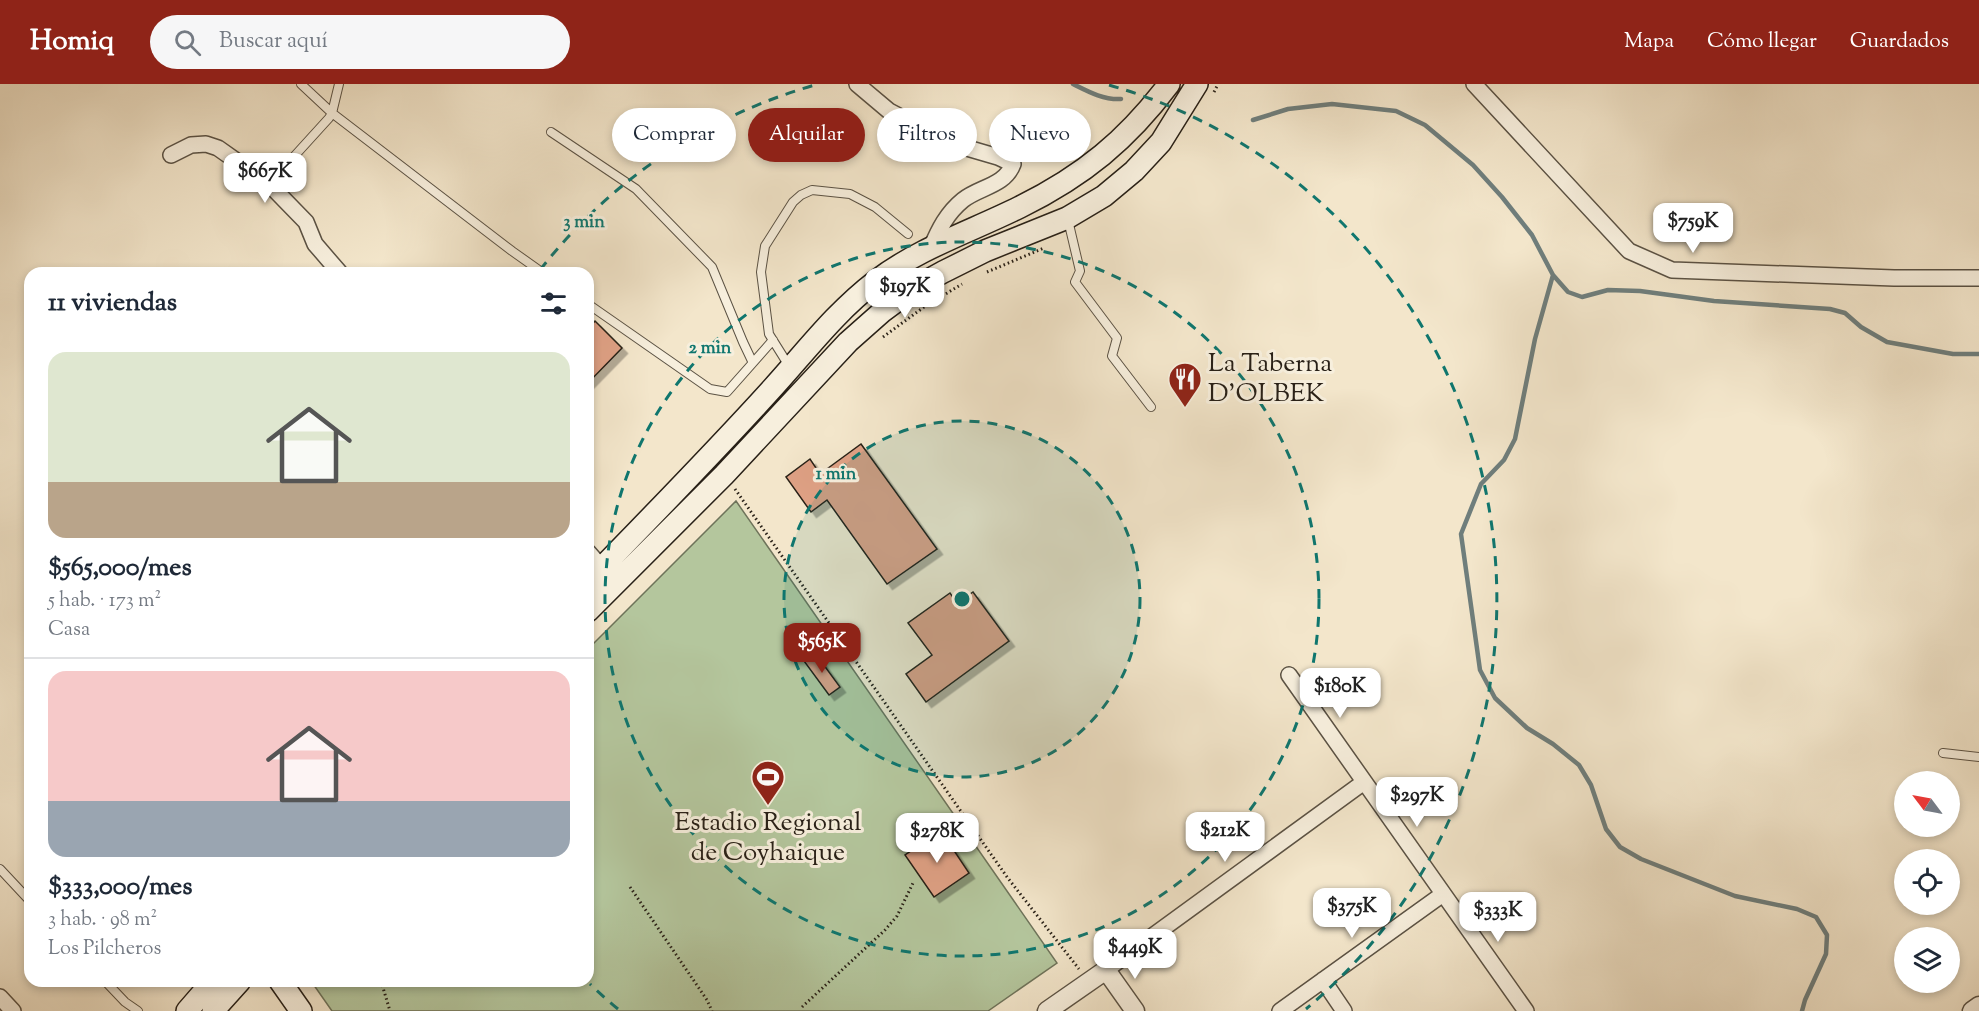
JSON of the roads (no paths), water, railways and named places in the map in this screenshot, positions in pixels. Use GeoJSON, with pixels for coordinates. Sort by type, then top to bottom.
{"type":"FeatureCollection","features":[{"type":"Feature","properties":{"kind":"main road"},"geometry":{"type":"LineString","coordinates":[[594,567],[769,392],[837,314],[855,298],[890,271],[1060,186],[1088,167],[1147,113],[1169,84]]}},
{"type":"Feature","properties":{"kind":"main road"},"geometry":{"type":"LineString","coordinates":[[594,605],[724,475],[848,342],[883,311],[914,288],[943,272],[985,251],[1067,218],[1104,196],[1134,171],[1205,88]]}},
{"type":"Feature","properties":{"kind":"main road"},"geometry":{"type":"LineString","coordinates":[[187,1011],[208,987]]}},
{"type":"Feature","properties":{"kind":"main road"},"geometry":{"type":"LineString","coordinates":[[213,1011],[235,987]]}},
{"type":"Feature","properties":{"kind":"main road"},"geometry":{"type":"LineString","coordinates":[[284,987],[301,1011]]}},
{"type":"Feature","properties":{"kind":"street"},"geometry":{"type":"LineString","coordinates":[[857,84],[889,111],[950,143],[998,157],[1013,164],[1010,172],[999,181],[965,198],[948,214],[937,233],[932,248]]}},
{"type":"Feature","properties":{"kind":"street"},"geometry":{"type":"LineString","coordinates":[[1474,84],[1629,252],[1672,270],[1894,278],[1979,278]]}},
{"type":"Feature","properties":{"kind":"street"},"geometry":{"type":"LineString","coordinates":[[171,155],[191,145],[206,144],[218,148],[269,184],[306,222],[315,244],[335,267]]}},
{"type":"Feature","properties":{"kind":"street"},"geometry":{"type":"LineString","coordinates":[[1289,675],[1526,1011]]}},
{"type":"Feature","properties":{"kind":"street"},"geometry":{"type":"LineString","coordinates":[[1047,1011],[1364,782]]}},
{"type":"Feature","properties":{"kind":"street"},"geometry":{"type":"LineString","coordinates":[[1280,1011],[1299,1006],[1323,980],[1443,894]]}},
{"type":"Feature","properties":{"kind":"street"},"geometry":{"type":"LineString","coordinates":[[1106,970],[1135,1011]]}},
{"type":"Feature","properties":{"kind":"street"},"geometry":{"type":"LineString","coordinates":[[1323,980],[1344,1011]]}},
{"type":"Feature","properties":{"kind":"street"},"geometry":{"type":"LineString","coordinates":[[0,997],[13,1011]]}},
{"type":"Feature","properties":{"kind":"street"},"geometry":{"type":"LineString","coordinates":[[1972,1011],[1979,1006]]}},
{"type":"Feature","properties":{"kind":"lane"},"geometry":{"type":"LineString","coordinates":[[301,84],[332,113],[535,267]]}},
{"type":"Feature","properties":{"kind":"lane"},"geometry":{"type":"LineString","coordinates":[[269,184],[332,113],[339,84]]}},
{"type":"Feature","properties":{"kind":"lane"},"geometry":{"type":"LineString","coordinates":[[551,132],[636,189],[712,267],[752,361]]}},
{"type":"Feature","properties":{"kind":"lane"},"geometry":{"type":"LineString","coordinates":[[790,367],[769,334],[761,272],[765,246],[793,202],[812,190],[850,194],[875,207],[908,234]]}},
{"type":"Feature","properties":{"kind":"lane"},"geometry":{"type":"LineString","coordinates":[[1067,218],[1080,271],[1075,282],[1117,338],[1112,356],[1151,407]]}},
{"type":"Feature","properties":{"kind":"lane"},"geometry":{"type":"LineString","coordinates":[[594,308],[710,389],[727,392],[752,361],[773,340]]}},
{"type":"Feature","properties":{"kind":"lane"},"geometry":{"type":"LineString","coordinates":[[1943,753],[1979,757]]}},
{"type":"Feature","properties":{"kind":"lane"},"geometry":{"type":"LineString","coordinates":[[0,869],[24,895]]}},
{"type":"Feature","properties":{"kind":"lane"},"geometry":{"type":"LineString","coordinates":[[111,987],[125,1002],[138,1011]]}},
{"type":"Feature","properties":{"kind":"waterway"},"geometry":{"type":"LineString","coordinates":[[1073,84],[1103,97],[1121,99]]}},
{"type":"Feature","properties":{"kind":"waterway"},"geometry":{"type":"LineString","coordinates":[[1253,120],[1288,109],[1332,104],[1396,111],[1425,125],[1473,165],[1532,235],[1553,275],[1568,292],[1582,297],[1608,290],[1640,291],[1714,301],[1830,309],[1845,313],[1861,327],[1887,342],[1953,354],[1979,354]]}},
{"type":"Feature","properties":{"kind":"waterway"},"geometry":{"type":"LineString","coordinates":[[1553,275],[1535,339],[1515,439],[1504,460],[1481,484],[1461,534],[1480,670],[1495,698],[1527,728],[1553,744],[1579,765],[1591,785],[1606,829],[1620,847],[1641,859],[1735,896],[1797,909],[1816,917],[1827,935],[1826,954],[1802,1011]]}},
{"type":"Feature","properties":{"kind":"place","name":"La Taberna D’OLBEK"},"geometry":{"type":"Point","coordinates":[1185,408]}},
{"type":"Feature","properties":{"kind":"place","name":"Estadio Regional de Coyhaique"},"geometry":{"type":"Point","coordinates":[768,806]}}]}
